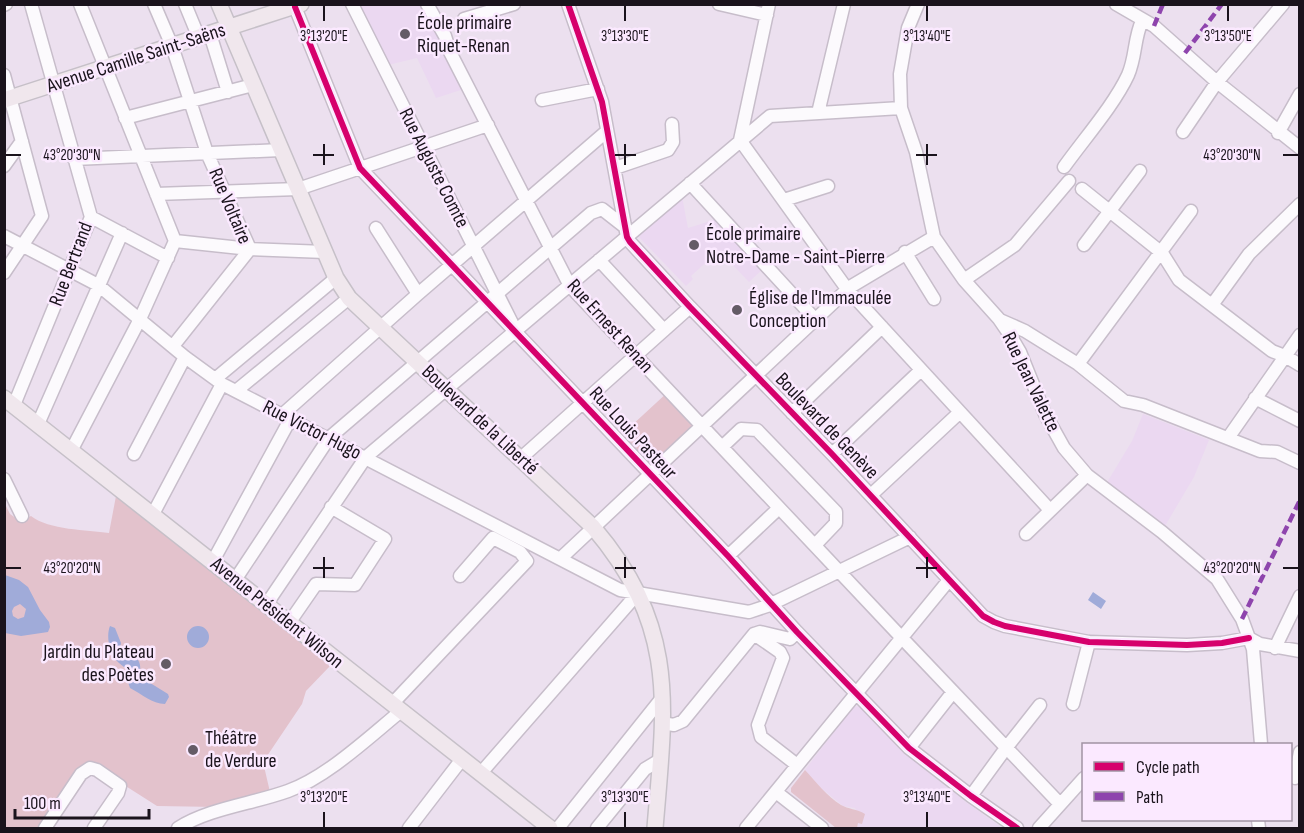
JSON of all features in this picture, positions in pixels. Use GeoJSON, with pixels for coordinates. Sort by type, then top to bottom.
{"type":"FeatureCollection","features":[{"type":"Feature","properties":{"kind":"main road","name":"Boulevard de la Liberté"},"geometry":{"type":"LineString","coordinates":[[219,4],[336,278],[349,298],[593,527],[620,562],[639,592],[655,637],[662,698],[655,828]]}},
{"type":"Feature","properties":{"kind":"main road","name":"Avenue Camille Saint-Saëns"},"geometry":{"type":"LineString","coordinates":[[7,99],[298,6]]}},
{"type":"Feature","properties":{"kind":"main road","name":"Avenue Président Wilson"},"geometry":{"type":"LineString","coordinates":[[9,402],[550,828]]}},
{"type":"Feature","properties":{"kind":"street","name":"Rue Bertrand"},"geometry":{"type":"LineString","coordinates":[[9,402],[70,269],[91,217],[31,4]]}},
{"type":"Feature","properties":{"kind":"street"},"geometry":{"type":"LineString","coordinates":[[71,451],[140,320],[176,241],[80,4]]}},
{"type":"Feature","properties":{"kind":"street","name":"Rue Voltaire"},"geometry":{"type":"LineString","coordinates":[[154,4],[172,46],[207,153],[250,249],[173,346]]}},
{"type":"Feature","properties":{"kind":"street"},"geometry":{"type":"LineString","coordinates":[[185,4],[204,36],[228,92]]}},
{"type":"Feature","properties":{"kind":"street","name":"Rue Auguste Comte"},"geometry":{"type":"LineString","coordinates":[[352,4],[516,332]]}},
{"type":"Feature","properties":{"kind":"street","name":"Rue Ernest Renan"},"geometry":{"type":"LineString","coordinates":[[428,4],[445,36],[450,52],[570,286],[1060,804]]}},
{"type":"Feature","properties":{"kind":"street"},"geometry":{"type":"LineString","coordinates":[[464,19],[514,4]]}},
{"type":"Feature","properties":{"kind":"street"},"geometry":{"type":"LineString","coordinates":[[568,4],[598,89],[626,232]]}},
{"type":"Feature","properties":{"kind":"street"},"geometry":{"type":"LineString","coordinates":[[719,4],[768,10],[740,140],[847,289],[1050,510]]}},
{"type":"Feature","properties":{"kind":"street"},"geometry":{"type":"LineString","coordinates":[[818,113],[844,4]]}},
{"type":"Feature","properties":{"kind":"street","name":"Rue Jean Valette"},"geometry":{"type":"LineString","coordinates":[[918,4],[908,28],[900,74],[901,108],[916,152],[933,237],[964,280],[999,319],[1020,352],[1045,414],[1065,448],[1087,475],[1162,532],[1217,579],[1242,619],[1249,638],[1261,743]]}},
{"type":"Feature","properties":{"kind":"street"},"geometry":{"type":"LineString","coordinates":[[1116,4],[1154,26],[1217,82],[1299,148]]}},
{"type":"Feature","properties":{"kind":"street"},"geometry":{"type":"LineString","coordinates":[[1183,132],[1217,82],[1283,4]]}},
{"type":"Feature","properties":{"kind":"street","name":"Rue Louis Pasteur"},"geometry":{"type":"LineString","coordinates":[[298,6],[360,168],[909,748],[1017,828]]}},
{"type":"Feature","properties":{"kind":"street"},"geometry":{"type":"LineString","coordinates":[[1064,167],[1125,82],[1134,58],[1138,30],[1142,21]]}},
{"type":"Feature","properties":{"kind":"street"},"geometry":{"type":"LineString","coordinates":[[4,75],[7,99],[22,141],[42,216],[4,273]]}},
{"type":"Feature","properties":{"kind":"street"},"geometry":{"type":"LineString","coordinates":[[125,118],[254,85]]}},
{"type":"Feature","properties":{"kind":"street"},"geometry":{"type":"LineString","coordinates":[[542,100],[598,89]]}},
{"type":"Feature","properties":{"kind":"street"},"geometry":{"type":"LineString","coordinates":[[1278,133],[1299,94]]}},
{"type":"Feature","properties":{"kind":"street"},"geometry":{"type":"LineString","coordinates":[[266,605],[366,457],[570,286],[626,232],[690,183],[770,116],[901,108]]}},
{"type":"Feature","properties":{"kind":"street"},"geometry":{"type":"LineString","coordinates":[[615,168],[668,150],[673,142],[672,124]]}},
{"type":"Feature","properties":{"kind":"street"},"geometry":{"type":"LineString","coordinates":[[156,194],[298,189],[488,125]]}},
{"type":"Feature","properties":{"kind":"street"},"geometry":{"type":"LineString","coordinates":[[213,561],[287,416],[380,327],[607,131]]}},
{"type":"Feature","properties":{"kind":"street"},"geometry":{"type":"LineString","coordinates":[[4,166],[22,141]]}},
{"type":"Feature","properties":{"kind":"street"},"geometry":{"type":"LineString","coordinates":[[74,159],[281,150]]}},
{"type":"Feature","properties":{"kind":"street"},"geometry":{"type":"LineString","coordinates":[[1084,245],[1140,171]]}},
{"type":"Feature","properties":{"kind":"street"},"geometry":{"type":"LineString","coordinates":[[964,280],[1015,245],[1069,181]]}},
{"type":"Feature","properties":{"kind":"street"},"geometry":{"type":"LineString","coordinates":[[690,183],[814,318]]}},
{"type":"Feature","properties":{"kind":"street"},"geometry":{"type":"LineString","coordinates":[[784,200],[828,186]]}},
{"type":"Feature","properties":{"kind":"street"},"geometry":{"type":"LineString","coordinates":[[1082,189],[1162,253],[1179,280],[1272,351],[1299,365]]}},
{"type":"Feature","properties":{"kind":"street"},"geometry":{"type":"LineString","coordinates":[[235,580],[329,438],[550,248],[597,211],[615,205],[620,198]]}},
{"type":"Feature","properties":{"kind":"street"},"geometry":{"type":"LineString","coordinates":[[1212,305],[1249,254],[1299,204]]}},
{"type":"Feature","properties":{"kind":"street","name":"Boulevard de Genève"},"geometry":{"type":"LineString","coordinates":[[597,211],[626,232],[690,307],[871,495],[983,616],[993,622],[1089,642],[1187,645],[1222,643],[1249,638]]}},
{"type":"Feature","properties":{"kind":"street"},"geometry":{"type":"LineString","coordinates":[[1078,364],[1191,211]]}},
{"type":"Feature","properties":{"kind":"street"},"geometry":{"type":"LineString","coordinates":[[91,217],[168,258]]}},
{"type":"Feature","properties":{"kind":"street"},"geometry":{"type":"LineString","coordinates":[[376,228],[418,294]]}},
{"type":"Feature","properties":{"kind":"street"},"geometry":{"type":"LineString","coordinates":[[38,424],[122,233]]}},
{"type":"Feature","properties":{"kind":"street","name":"Rue Victor Hugo"},"geometry":{"type":"LineString","coordinates":[[4,236],[98,285],[219,382],[620,590],[748,612],[771,604],[910,537]]}},
{"type":"Feature","properties":{"kind":"street"},"geometry":{"type":"LineString","coordinates":[[561,558],[847,289],[933,237]]}},
{"type":"Feature","properties":{"kind":"street"},"geometry":{"type":"LineString","coordinates":[[176,241],[250,249],[325,252]]}},
{"type":"Feature","properties":{"kind":"street"},"geometry":{"type":"LineString","coordinates":[[905,252],[934,299]]}},
{"type":"Feature","properties":{"kind":"street"},"geometry":{"type":"LineString","coordinates":[[599,260],[664,330]]}},
{"type":"Feature","properties":{"kind":"street"},"geometry":{"type":"LineString","coordinates":[[153,514],[219,382],[336,278]]}},
{"type":"Feature","properties":{"kind":"street"},"geometry":{"type":"LineString","coordinates":[[236,391],[349,298]]}},
{"type":"Feature","properties":{"kind":"street"},"geometry":{"type":"LineString","coordinates":[[520,458],[690,307]]}},
{"type":"Feature","properties":{"kind":"street"},"geometry":{"type":"LineString","coordinates":[[999,319],[1025,331],[1078,364],[1124,401],[1143,405],[1260,451],[1277,452],[1299,463]]}},
{"type":"Feature","properties":{"kind":"street"},"geometry":{"type":"LineString","coordinates":[[792,413],[882,327]]}},
{"type":"Feature","properties":{"kind":"street"},"geometry":{"type":"LineString","coordinates":[[1228,438],[1299,335]]}},
{"type":"Feature","properties":{"kind":"street"},"geometry":{"type":"LineString","coordinates":[[134,454],[185,357]]}},
{"type":"Feature","properties":{"kind":"street"},"geometry":{"type":"LineString","coordinates":[[832,454],[921,370]]}},
{"type":"Feature","properties":{"kind":"street"},"geometry":{"type":"LineString","coordinates":[[1255,398],[1299,421]]}},
{"type":"Feature","properties":{"kind":"street"},"geometry":{"type":"LineString","coordinates":[[871,495],[959,413]]}},
{"type":"Feature","properties":{"kind":"street"},"geometry":{"type":"LineString","coordinates":[[722,447],[741,429],[757,430],[836,512],[836,523],[815,545]]}},
{"type":"Feature","properties":{"kind":"street"},"geometry":{"type":"LineString","coordinates":[[1026,534],[1087,475]]}},
{"type":"Feature","properties":{"kind":"street"},"geometry":{"type":"LineString","coordinates":[[4,479],[22,516]]}},
{"type":"Feature","properties":{"kind":"street"},"geometry":{"type":"LineString","coordinates":[[289,623],[316,584],[355,585],[386,539],[331,507]]}},
{"type":"Feature","properties":{"kind":"street"},"geometry":{"type":"LineString","coordinates":[[728,556],[779,508]]}},
{"type":"Feature","properties":{"kind":"street"},"geometry":{"type":"LineString","coordinates":[[178,828],[202,817],[289,791],[317,777],[396,708],[527,561],[520,552],[493,538],[460,576]]}},
{"type":"Feature","properties":{"kind":"street"},"geometry":{"type":"LineString","coordinates":[[746,828],[949,580]]}},
{"type":"Feature","properties":{"kind":"street"},"geometry":{"type":"LineString","coordinates":[[480,774],[639,592]]}},
{"type":"Feature","properties":{"kind":"street"},"geometry":{"type":"LineString","coordinates":[[1275,648],[1299,596]]}},
{"type":"Feature","properties":{"kind":"street"},"geometry":{"type":"LineString","coordinates":[[662,723],[674,725],[683,721],[754,634],[760,632],[790,639],[797,632]]}},
{"type":"Feature","properties":{"kind":"street"},"geometry":{"type":"LineString","coordinates":[[754,634],[780,652],[783,658],[758,725],[761,737],[797,765]]}},
{"type":"Feature","properties":{"kind":"street"},"geometry":{"type":"LineString","coordinates":[[1249,638],[1275,648],[1299,651]]}},
{"type":"Feature","properties":{"kind":"street"},"geometry":{"type":"LineString","coordinates":[[1073,705],[1089,642]]}},
{"type":"Feature","properties":{"kind":"street"},"geometry":{"type":"LineString","coordinates":[[909,748],[953,692]]}},
{"type":"Feature","properties":{"kind":"street"},"geometry":{"type":"LineString","coordinates":[[558,828],[662,698]]}},
{"type":"Feature","properties":{"kind":"street"},"geometry":{"type":"LineString","coordinates":[[971,796],[1040,705]]}},
{"type":"Feature","properties":{"kind":"street"},"geometry":{"type":"LineString","coordinates":[[1295,778],[1299,752]]}},
{"type":"Feature","properties":{"kind":"street"},"geometry":{"type":"LineString","coordinates":[[409,828],[462,759]]}},
{"type":"Feature","properties":{"kind":"street"},"geometry":{"type":"LineString","coordinates":[[597,828],[645,769],[660,760]]}},
{"type":"Feature","properties":{"kind":"street"},"geometry":{"type":"LineString","coordinates":[[45,828],[81,774],[90,768],[97,770],[120,786],[118,793],[94,828]]}},
{"type":"Feature","properties":{"kind":"street"},"geometry":{"type":"LineString","coordinates":[[1038,828],[1082,779]]}},
{"type":"Feature","properties":{"kind":"street"},"geometry":{"type":"LineString","coordinates":[[776,792],[822,828]]}},
{"type":"Feature","properties":{"kind":"shaded area","name":"École primaire Riquet-Renan"},"geometry":{"type":"Polygon","coordinates":[[[359,5],[421,5],[464,89],[436,98],[417,58],[388,65],[359,5]]]}},
{"type":"Feature","properties":{"kind":"shaded area","name":"École primaire Notre-Dame - Saint-Pierre"},"geometry":{"type":"Polygon","coordinates":[[[682,196],[688,228],[717,219],[763,269],[749,282],[727,259],[718,261],[713,256],[691,276],[693,279],[686,286],[637,235],[682,196]]]}},
{"type":"Feature","properties":{"kind":"shaded area"},"geometry":{"type":"Polygon","coordinates":[[[669,391],[701,424],[649,474],[617,439],[669,391]]]}},
{"type":"Feature","properties":{"kind":"shaded area"},"geometry":{"type":"Polygon","coordinates":[[[1143,414],[1209,440],[1194,477],[1165,526],[1106,484],[1132,441],[1143,414]]]}},
{"type":"Feature","properties":{"kind":"shaded area","name":"Jardin du Plateau des Poètes"},"geometry":{"type":"Polygon","coordinates":[[[116,496],[330,666],[306,691],[302,704],[263,762],[270,792],[217,807],[157,806],[99,769],[88,765],[42,828],[5,828],[4,502],[10,514],[20,521],[31,516],[58,527],[109,533],[116,496]]]}},
{"type":"Feature","properties":{"kind":"shaded area"},"geometry":{"type":"Polygon","coordinates":[[[861,706],[907,755],[967,803],[1003,828],[857,828],[858,823],[862,824],[855,808],[843,806],[821,788],[805,770],[853,707],[861,706]]]}},
{"type":"Feature","properties":{"kind":"shaded area"},"geometry":{"type":"Polygon","coordinates":[[[805,770],[836,801],[865,814],[862,824],[858,823],[857,828],[836,828],[791,792],[791,788],[805,770]]]}},
{"type":"Feature","properties":{"kind":"water"},"geometry":{"type":"Polygon","coordinates":[[[5,575],[19,580],[28,587],[50,627],[48,632],[21,636],[5,633],[5,575]],[[20,604],[14,607],[13,616],[18,619],[24,617],[26,609],[20,604]]]}},
{"type":"Feature","properties":{"kind":"water"},"geometry":{"type":"Polygon","coordinates":[[[1093,592],[1106,601],[1101,609],[1088,600],[1093,592]]]}},
{"type":"Feature","properties":{"kind":"water"},"geometry":{"type":"Polygon","coordinates":[[[110,626],[115,628],[121,643],[120,648],[124,653],[131,652],[139,662],[139,679],[147,681],[168,694],[169,697],[165,704],[151,701],[130,688],[128,682],[136,681],[130,672],[116,660],[112,652],[108,639],[110,626]]]}},
{"type":"Feature","properties":{"kind":"water"},"geometry":{"type":"Polygon","coordinates":[[[194,626],[202,626],[209,633],[209,641],[202,648],[194,648],[187,641],[187,633],[194,626]]]}},
{"type":"Feature","properties":{"kind":"marked path"},"geometry":{"type":"LineString","coordinates":[[1154,26],[1163,4]]}},
{"type":"Feature","properties":{"kind":"marked path"},"geometry":{"type":"LineString","coordinates":[[1185,53],[1222,4]]}},
{"type":"Feature","properties":{"kind":"marked path"},"geometry":{"type":"LineString","coordinates":[[1242,619],[1300,500]]}},
{"type":"Feature","properties":{"kind":"cycle path"},"geometry":{"type":"LineString","coordinates":[[568,4],[602,102],[627,237],[630,242],[983,616],[1005,626],[1089,642],[1187,645],[1222,643],[1249,638]]}},
{"type":"Feature","properties":{"kind":"cycle path"},"geometry":{"type":"LineString","coordinates":[[295,7],[360,168],[909,748],[1017,828]]}},
{"type":"Feature","properties":{"kind":"place","name":"École primaire Riquet-Renan"},"geometry":{"type":"Point","coordinates":[405,34]}},
{"type":"Feature","properties":{"kind":"place","name":"École primaire Notre-Dame - Saint-Pierre"},"geometry":{"type":"Point","coordinates":[694,245]}},
{"type":"Feature","properties":{"kind":"place","name":"Église de l'Immaculée Conception"},"geometry":{"type":"Point","coordinates":[737,310]}},
{"type":"Feature","properties":{"kind":"place","name":"Jardin du Plateau des Poètes"},"geometry":{"type":"Point","coordinates":[166,664]}},
{"type":"Feature","properties":{"kind":"place","name":"Théâtre de Verdure"},"geometry":{"type":"Point","coordinates":[193,750]}}]}
